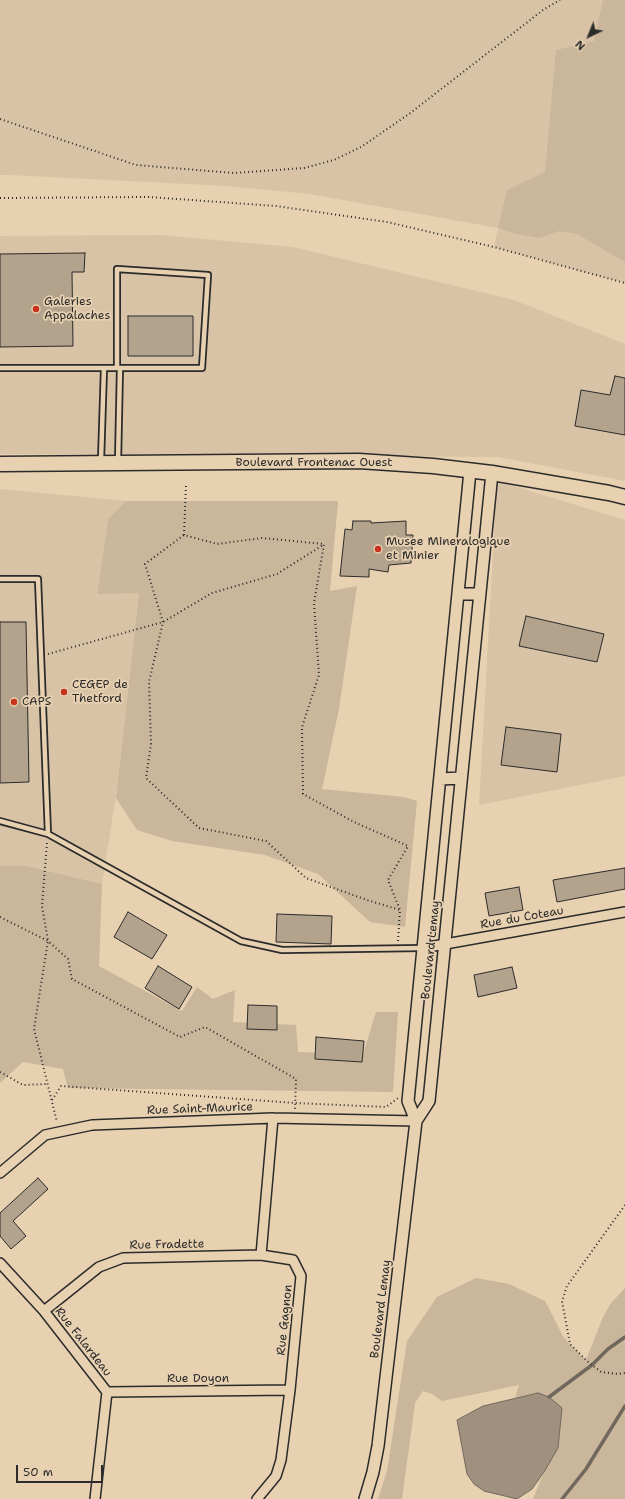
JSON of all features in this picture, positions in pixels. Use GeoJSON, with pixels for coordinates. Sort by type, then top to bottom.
{"type":"FeatureCollection","features":[{"type":"Feature","properties":{"kind":"main road","name":"Boulevard Frontenac Ouest"},"geometry":{"type":"LineString","coordinates":[[0,464],[359,461],[433,466],[470,471],[609,493],[625,497]]}},
{"type":"Feature","properties":{"kind":"street","name":"Boulevard Lemay"},"geometry":{"type":"LineString","coordinates":[[416,1121],[408,1101],[470,471]]}},
{"type":"Feature","properties":{"kind":"street","name":"Boulevard Lemay"},"geometry":{"type":"LineString","coordinates":[[365,1499],[373,1472],[378,1446],[416,1121],[430,1101],[492,474]]}},
{"type":"Feature","properties":{"kind":"street"},"geometry":{"type":"LineString","coordinates":[[458,594],[480,594]]}},
{"type":"Feature","properties":{"kind":"street"},"geometry":{"type":"LineString","coordinates":[[440,779],[461,778]]}},
{"type":"Feature","properties":{"kind":"street","name":"Rue du Coteau"},"geometry":{"type":"LineString","coordinates":[[423,948],[625,912]]}},
{"type":"Feature","properties":{"kind":"street"},"geometry":{"type":"LineString","coordinates":[[261,1255],[273,1118]]}},
{"type":"Feature","properties":{"kind":"street","name":"Rue Saint-Maurice"},"geometry":{"type":"LineString","coordinates":[[0,1173],[45,1135],[92,1125],[273,1118],[416,1121]]}},
{"type":"Feature","properties":{"kind":"street","name":"Rue Fradette"},"geometry":{"type":"LineString","coordinates":[[44,1311],[98,1267],[122,1258],[261,1255]]}},
{"type":"Feature","properties":{"kind":"street","name":"Rue Gagnon"},"geometry":{"type":"LineString","coordinates":[[257,1499],[276,1476],[281,1460],[290,1390],[301,1276],[293,1260],[261,1255]]}},
{"type":"Feature","properties":{"kind":"street","name":"Rue Falardeau"},"geometry":{"type":"LineString","coordinates":[[0,1262],[44,1311],[106,1392],[95,1499]]}},
{"type":"Feature","properties":{"kind":"street","name":"Rue Doyon"},"geometry":{"type":"LineString","coordinates":[[106,1392],[290,1390]]}},
{"type":"Feature","properties":{"kind":"lane"},"geometry":{"type":"LineString","coordinates":[[0,368],[104,368],[118,368],[202,368],[208,275],[117,269],[118,368],[118,464]]}},
{"type":"Feature","properties":{"kind":"lane"},"geometry":{"type":"LineString","coordinates":[[100,464],[104,368]]}},
{"type":"Feature","properties":{"kind":"lane"},"geometry":{"type":"LineString","coordinates":[[0,579],[38,579],[48,834]]}},
{"type":"Feature","properties":{"kind":"lane"},"geometry":{"type":"LineString","coordinates":[[0,821],[48,834],[241,941],[282,950],[423,948]]}},
{"type":"Feature","properties":{"kind":"path"},"geometry":{"type":"LineString","coordinates":[[0,120],[136,165],[234,173],[304,168],[334,160],[361,147],[409,114],[543,10],[560,0]]}},
{"type":"Feature","properties":{"kind":"path"},"geometry":{"type":"LineString","coordinates":[[0,198],[149,197],[276,206],[387,222],[494,247],[625,283]]}},
{"type":"Feature","properties":{"kind":"path"},"geometry":{"type":"LineString","coordinates":[[184,535],[186,484]]}},
{"type":"Feature","properties":{"kind":"path"},"geometry":{"type":"LineString","coordinates":[[184,535],[217,544],[262,538],[324,544]]}},
{"type":"Feature","properties":{"kind":"path"},"geometry":{"type":"LineString","coordinates":[[184,535],[145,564],[163,622],[149,682],[151,744],[146,778],[200,828],[266,841],[306,878],[400,910]]}},
{"type":"Feature","properties":{"kind":"path"},"geometry":{"type":"LineString","coordinates":[[41,656],[163,622],[212,594],[277,574],[324,544]]}},
{"type":"Feature","properties":{"kind":"path"},"geometry":{"type":"LineString","coordinates":[[324,544],[314,602],[319,674],[302,727],[303,794],[354,822],[408,846],[388,880],[400,910],[397,948]]}},
{"type":"Feature","properties":{"kind":"path"},"geometry":{"type":"LineString","coordinates":[[48,834],[42,906],[48,941],[34,1029],[58,1123]]}},
{"type":"Feature","properties":{"kind":"path"},"geometry":{"type":"LineString","coordinates":[[0,917],[48,941],[68,959],[72,979],[180,1037],[205,1027],[296,1079],[295,1118]]}},
{"type":"Feature","properties":{"kind":"path"},"geometry":{"type":"LineString","coordinates":[[0,1072],[23,1085],[48,1084]]}},
{"type":"Feature","properties":{"kind":"path"},"geometry":{"type":"LineString","coordinates":[[52,1100],[61,1086],[295,1103],[386,1107],[400,1096]]}},
{"type":"Feature","properties":{"kind":"path"},"geometry":{"type":"LineString","coordinates":[[625,1205],[567,1286],[562,1301],[570,1344],[587,1361],[601,1372],[618,1374],[625,1373]]}},
{"type":"Feature","properties":{"kind":"shaded area"},"geometry":{"type":"Polygon","coordinates":[[[0,0],[625,0],[625,283],[494,247],[498,228],[310,194],[226,186],[0,175],[0,0]]]}},
{"type":"Feature","properties":{"kind":"shaded area"},"geometry":{"type":"Polygon","coordinates":[[[603,0],[625,0],[625,262],[577,234],[559,231],[539,238],[516,234],[498,228],[507,190],[545,172],[556,50],[594,41],[603,0]]]}},
{"type":"Feature","properties":{"kind":"shaded area"},"geometry":{"type":"Polygon","coordinates":[[[160,235],[293,247],[514,300],[625,344],[625,481],[498,457],[0,454],[0,236],[160,235]]]}},
{"type":"Feature","properties":{"kind":"shaded area"},"geometry":{"type":"Polygon","coordinates":[[[497,481],[625,520],[625,776],[479,805],[497,481]]]}},
{"type":"Feature","properties":{"kind":"shaded area","name":"CEGEP de Thetford"},"geometry":{"type":"Polygon","coordinates":[[[0,489],[126,501],[108,519],[97,594],[139,592],[117,789],[102,884],[27,866],[0,866],[0,489]]]}},
{"type":"Feature","properties":{"kind":"shaded area"},"geometry":{"type":"Polygon","coordinates":[[[126,501],[338,501],[330,591],[357,586],[339,709],[322,789],[404,797],[417,801],[405,927],[370,922],[318,874],[265,855],[172,841],[137,830],[116,798],[139,593],[97,594],[108,519],[126,501]]]}},
{"type":"Feature","properties":{"kind":"shaded area"},"geometry":{"type":"Polygon","coordinates":[[[0,866],[27,866],[102,884],[99,966],[182,1011],[197,987],[213,999],[235,990],[233,1022],[296,1025],[298,1052],[363,1054],[376,1012],[398,1012],[393,1092],[68,1088],[63,1069],[23,1062],[0,1083],[0,866]]]}},
{"type":"Feature","properties":{"kind":"shaded area"},"geometry":{"type":"Polygon","coordinates":[[[476,1278],[509,1284],[545,1301],[564,1338],[586,1360],[603,1317],[611,1303],[625,1288],[625,1499],[533,1499],[544,1472],[558,1448],[562,1408],[538,1393],[515,1398],[519,1385],[442,1401],[432,1394],[423,1391],[415,1403],[402,1499],[378,1499],[387,1471],[407,1341],[437,1297],[476,1278]]]}},
{"type":"Feature","properties":{"kind":"shaded area"},"geometry":{"type":"Polygon","coordinates":[[[538,1393],[549,1397],[562,1408],[558,1448],[532,1489],[517,1499],[484,1491],[474,1484],[467,1474],[457,1420],[483,1406],[538,1393]]]}},
{"type":"Feature","properties":{"kind":"building","name":"Galeries Appalaches"},"geometry":{"type":"Polygon","coordinates":[[[85,253],[84,272],[72,272],[73,346],[0,347],[0,254],[85,253]]]}},
{"type":"Feature","properties":{"kind":"building"},"geometry":{"type":"Polygon","coordinates":[[[128,316],[193,316],[193,356],[128,356],[128,316]]]}},
{"type":"Feature","properties":{"kind":"building"},"geometry":{"type":"Polygon","coordinates":[[[615,376],[625,378],[625,435],[575,426],[581,390],[610,395],[615,376]]]}},
{"type":"Feature","properties":{"kind":"building","name":"Musee Mineralogique et Minier"},"geometry":{"type":"Polygon","coordinates":[[[353,521],[371,521],[371,523],[406,521],[406,535],[413,535],[411,563],[389,565],[388,572],[369,569],[369,577],[340,576],[345,529],[352,530],[353,521]]]}},
{"type":"Feature","properties":{"kind":"building"},"geometry":{"type":"Polygon","coordinates":[[[526,616],[604,634],[597,662],[519,646],[526,616]]]}},
{"type":"Feature","properties":{"kind":"building","name":"CAPS"},"geometry":{"type":"Polygon","coordinates":[[[0,622],[26,622],[29,782],[0,783],[0,622]]]}},
{"type":"Feature","properties":{"kind":"building"},"geometry":{"type":"Polygon","coordinates":[[[506,727],[561,734],[557,772],[501,765],[506,727]]]}},
{"type":"Feature","properties":{"kind":"building"},"geometry":{"type":"Polygon","coordinates":[[[625,868],[625,889],[557,902],[553,880],[625,868]]]}},
{"type":"Feature","properties":{"kind":"building"},"geometry":{"type":"Polygon","coordinates":[[[519,887],[523,910],[489,916],[485,893],[519,887]]]}},
{"type":"Feature","properties":{"kind":"building"},"geometry":{"type":"Polygon","coordinates":[[[128,912],[167,935],[152,959],[114,937],[128,912]]]}},
{"type":"Feature","properties":{"kind":"building"},"geometry":{"type":"Polygon","coordinates":[[[277,914],[332,916],[331,944],[276,942],[277,914]]]}},
{"type":"Feature","properties":{"kind":"building"},"geometry":{"type":"Polygon","coordinates":[[[158,966],[192,987],[179,1009],[145,988],[158,966]]]}},
{"type":"Feature","properties":{"kind":"building"},"geometry":{"type":"Polygon","coordinates":[[[512,967],[517,988],[478,997],[474,975],[512,967]]]}},
{"type":"Feature","properties":{"kind":"building"},"geometry":{"type":"Polygon","coordinates":[[[248,1005],[277,1006],[277,1030],[247,1029],[248,1005]]]}},
{"type":"Feature","properties":{"kind":"building"},"geometry":{"type":"Polygon","coordinates":[[[316,1037],[364,1041],[362,1062],[315,1059],[316,1037]]]}},
{"type":"Feature","properties":{"kind":"building"},"geometry":{"type":"Polygon","coordinates":[[[38,1178],[48,1189],[13,1221],[26,1236],[11,1249],[0,1236],[0,1213],[38,1178]]]}},
{"type":"Feature","properties":{"kind":"waterway"},"geometry":{"type":"LineString","coordinates":[[549,1397],[592,1365],[608,1349],[625,1337]]}},
{"type":"Feature","properties":{"kind":"waterway"},"geometry":{"type":"LineString","coordinates":[[562,1499],[586,1469],[625,1406]]}},
{"type":"Feature","properties":{"kind":"place","name":"Galeries Appalaches"},"geometry":{"type":"Point","coordinates":[36,309]}},
{"type":"Feature","properties":{"kind":"place","name":"Musee Mineralogique et Minier"},"geometry":{"type":"Point","coordinates":[378,549]}},
{"type":"Feature","properties":{"kind":"place","name":"CEGEP de Thetford"},"geometry":{"type":"Point","coordinates":[64,692]}},
{"type":"Feature","properties":{"kind":"place","name":"CAPS"},"geometry":{"type":"Point","coordinates":[14,702]}}]}
